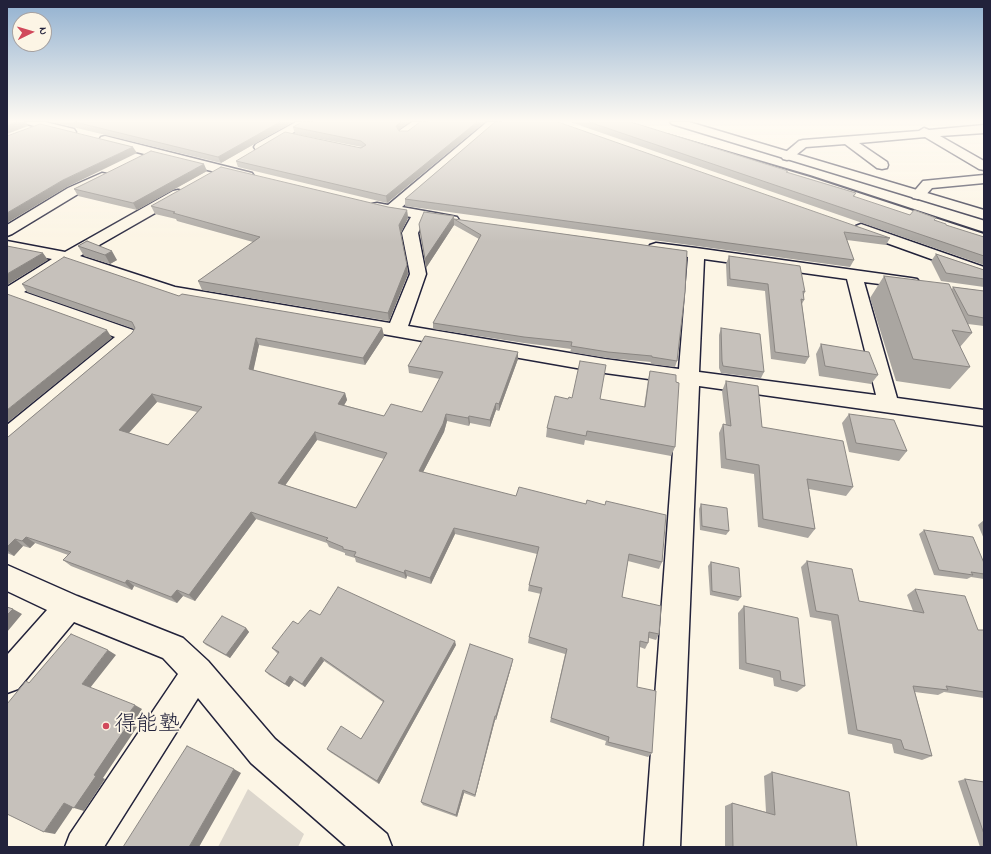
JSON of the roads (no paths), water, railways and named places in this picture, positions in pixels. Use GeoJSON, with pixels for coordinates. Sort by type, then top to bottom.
{"type":"FeatureCollection","features":[{"type":"Feature","properties":{"kind":"street"},"geometry":{"type":"LineString","coordinates":[[192,162],[260,179]]}},
{"type":"Feature","properties":{"kind":"street"},"geometry":{"type":"LineString","coordinates":[[201,181],[235,162]]}},
{"type":"Feature","properties":{"kind":"street"},"geometry":{"type":"LineString","coordinates":[[390,210],[447,162]]}},
{"type":"Feature","properties":{"kind":"street"},"geometry":{"type":"LineString","coordinates":[[807,162],[984,215]]}},
{"type":"Feature","properties":{"kind":"street"},"geometry":{"type":"LineString","coordinates":[[878,162],[882,165]]}},
{"type":"Feature","properties":{"kind":"street"},"geometry":{"type":"LineString","coordinates":[[7,231],[73,191],[116,170]]}},
{"type":"Feature","properties":{"kind":"street"},"geometry":{"type":"LineString","coordinates":[[918,195],[928,184],[984,179]]}},
{"type":"Feature","properties":{"kind":"street"},"geometry":{"type":"LineString","coordinates":[[8,294],[67,257],[188,188]]}},
{"type":"Feature","properties":{"kind":"street"},"geometry":{"type":"LineString","coordinates":[[367,204],[390,210],[466,222]]}},
{"type":"Feature","properties":{"kind":"street"},"geometry":{"type":"LineString","coordinates":[[397,330],[418,274],[410,232],[419,215]]}},
{"type":"Feature","properties":{"kind":"street"},"geometry":{"type":"LineString","coordinates":[[851,226],[984,273]]}},
{"type":"Feature","properties":{"kind":"street"},"geometry":{"type":"LineString","coordinates":[[7,246],[67,257],[172,292],[605,366],[984,418]]}},
{"type":"Feature","properties":{"kind":"street"},"geometry":{"type":"LineString","coordinates":[[640,246],[923,285]]}},
{"type":"Feature","properties":{"kind":"street"},"geometry":{"type":"LineString","coordinates":[[662,847],[696,253]]}},
{"type":"Feature","properties":{"kind":"street"},"geometry":{"type":"LineString","coordinates":[[854,275],[889,406]]}},
{"type":"Feature","properties":{"kind":"street"},"geometry":{"type":"LineString","coordinates":[[7,437],[129,335],[8,294]]}},
{"type":"Feature","properties":{"kind":"street"},"geometry":{"type":"LineString","coordinates":[[7,578],[68,606],[173,648],[197,672],[263,750],[374,847]]}},
{"type":"Feature","properties":{"kind":"street"},"geometry":{"type":"LineString","coordinates":[[7,678],[68,606]]}},
{"type":"Feature","properties":{"kind":"street"},"geometry":{"type":"LineString","coordinates":[[83,847],[197,672]]}},
{"type":"Feature","properties":{"kind":"railway"},"geometry":{"type":"LineString","coordinates":[[762,162],[810,176],[984,233]]}},
{"type":"Feature","properties":{"kind":"place","name":"得能塾"},"geometry":{"type":"Point","coordinates":[106,726]}}]}
